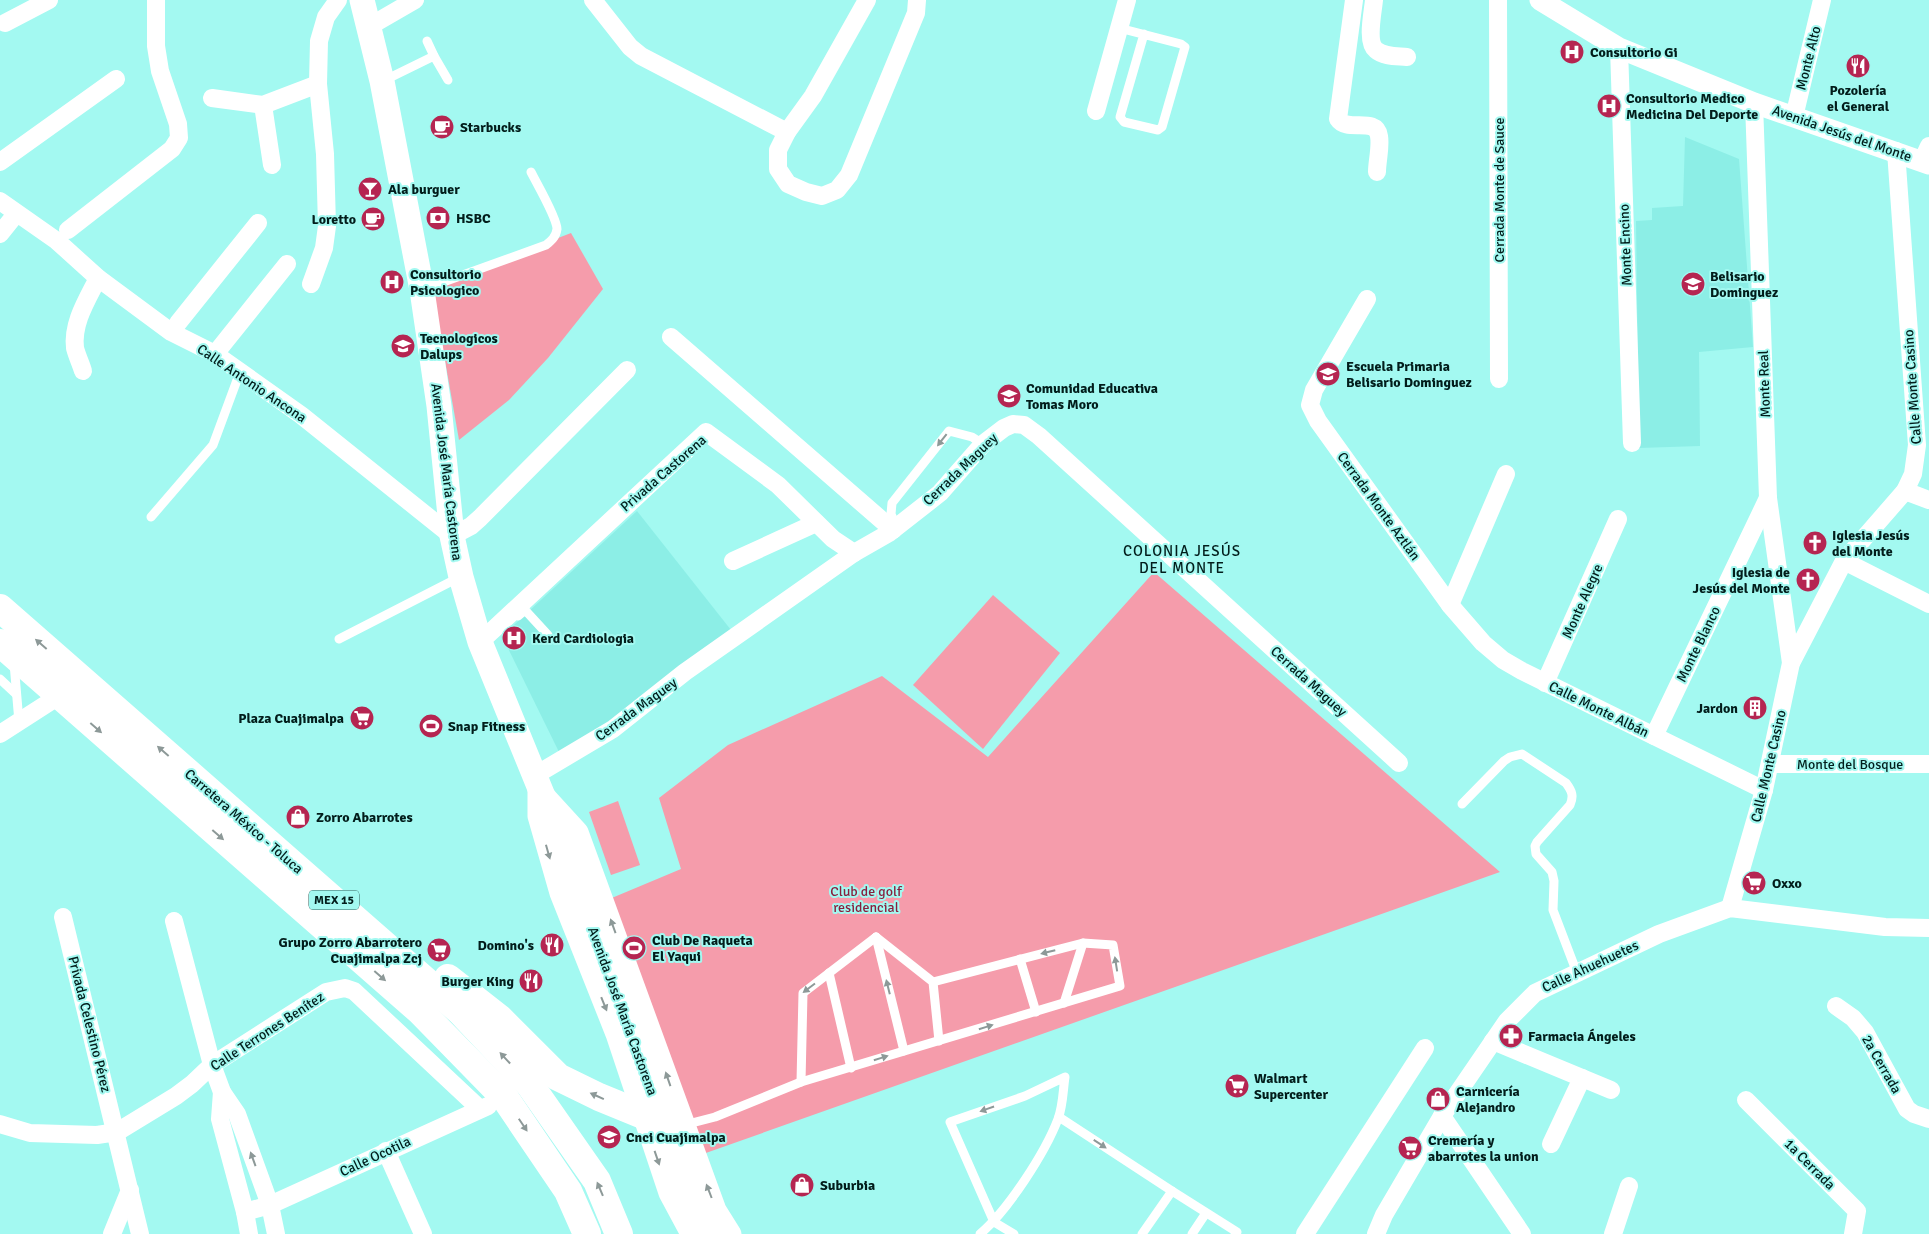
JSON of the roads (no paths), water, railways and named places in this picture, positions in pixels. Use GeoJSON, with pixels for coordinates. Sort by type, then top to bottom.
{"type":"FeatureCollection","features":[{"type":"Feature","properties":{"kind":"main road","name":"Avenida José María Castorena"},"geometry":{"type":"LineString","coordinates":[[362,0],[370,26],[382,81],[422,290],[439,406],[452,536],[461,577],[482,645],[562,845],[694,1207],[709,1234]]}},
{"type":"Feature","properties":{"kind":"main road","name":"Carretera México - Toluca"},"geometry":{"type":"LineString","coordinates":[[0,608],[460,1011],[530,1085],[597,1181],[619,1234]]}},
{"type":"Feature","properties":{"kind":"main road","name":"Carretera México - Toluca"},"geometry":{"type":"LineString","coordinates":[[4,659],[59,696],[420,1011],[505,1098],[568,1191],[587,1234]]}},
{"type":"Feature","properties":{"kind":"main road"},"geometry":{"type":"LineString","coordinates":[[343,908],[447,977],[499,1018],[558,1077],[642,1115]]}},
{"type":"Feature","properties":{"kind":"street"},"geometry":{"type":"LineString","coordinates":[[5,22],[49,0]]}},
{"type":"Feature","properties":{"kind":"street"},"geometry":{"type":"LineString","coordinates":[[62,236],[172,149],[179,138],[178,124],[160,71],[156,46],[156,0]]}},
{"type":"Feature","properties":{"kind":"street"},"geometry":{"type":"LineString","coordinates":[[311,284],[324,248],[328,226],[325,154],[318,84],[320,41],[326,17],[338,0]]}},
{"type":"Feature","properties":{"kind":"street"},"geometry":{"type":"LineString","coordinates":[[370,26],[415,0]]}},
{"type":"Feature","properties":{"kind":"street"},"geometry":{"type":"LineString","coordinates":[[592,0],[630,47],[641,56],[787,132]]}},
{"type":"Feature","properties":{"kind":"street"},"geometry":{"type":"LineString","coordinates":[[867,0],[808,104],[787,132],[778,150],[778,169],[788,184],[806,192],[822,196],[837,190],[849,176],[916,13],[917,0]]}},
{"type":"Feature","properties":{"kind":"street"},"geometry":{"type":"LineString","coordinates":[[1096,111],[1127,0]]}},
{"type":"Feature","properties":{"kind":"street"},"geometry":{"type":"LineString","coordinates":[[1354,0],[1338,119],[1346,124],[1373,126],[1377,129],[1380,137],[1376,172]]}},
{"type":"Feature","properties":{"kind":"street"},"geometry":{"type":"LineString","coordinates":[[1374,0],[1371,43],[1376,50],[1385,55],[1407,57]]}},
{"type":"Feature","properties":{"kind":"street","name":"Cerrada Monte de Sauce"},"geometry":{"type":"LineString","coordinates":[[1498,0],[1499,379]]}},
{"type":"Feature","properties":{"kind":"street","name":"Avenida Jesús del Monte"},"geometry":{"type":"LineString","coordinates":[[1540,0],[1618,48],[1754,103],[1896,151],[1927,157]]}},
{"type":"Feature","properties":{"kind":"street","name":"Monte Alto"},"geometry":{"type":"LineString","coordinates":[[1794,117],[1822,0]]}},
{"type":"Feature","properties":{"kind":"street","name":"Monte Encino"},"geometry":{"type":"LineString","coordinates":[[1618,48],[1632,443]]}},
{"type":"Feature","properties":{"kind":"street"},"geometry":{"type":"LineString","coordinates":[[0,162],[116,79]]}},
{"type":"Feature","properties":{"kind":"street"},"geometry":{"type":"LineString","coordinates":[[212,98],[263,105],[318,84]]}},
{"type":"Feature","properties":{"kind":"street","name":"Monte Real"},"geometry":{"type":"LineString","coordinates":[[1754,103],[1768,498],[1791,663]]}},
{"type":"Feature","properties":{"kind":"street"},"geometry":{"type":"LineString","coordinates":[[263,105],[272,165]]}},
{"type":"Feature","properties":{"kind":"street","name":"Calle Monte Casino"},"geometry":{"type":"LineString","coordinates":[[1730,908],[1764,790],[1791,663],[1844,561],[1905,491],[1912,474],[1917,445],[1896,151]]}},
{"type":"Feature","properties":{"kind":"street","name":"Calle Antonio Ancona"},"geometry":{"type":"LineString","coordinates":[[0,201],[16,214],[62,236],[98,278],[175,327],[301,415],[452,536]]}},
{"type":"Feature","properties":{"kind":"street"},"geometry":{"type":"LineString","coordinates":[[0,234],[16,214]]}},
{"type":"Feature","properties":{"kind":"street"},"geometry":{"type":"LineString","coordinates":[[175,327],[258,223]]}},
{"type":"Feature","properties":{"kind":"street"},"geometry":{"type":"LineString","coordinates":[[215,354],[287,264]]}},
{"type":"Feature","properties":{"kind":"street"},"geometry":{"type":"LineString","coordinates":[[83,371],[76,349],[75,331],[80,313],[98,278]]}},
{"type":"Feature","properties":{"kind":"street","name":"Cerrada Monte Aztlán"},"geometry":{"type":"LineString","coordinates":[[1367,299],[1314,390],[1310,405],[1318,421],[1450,605]]}},
{"type":"Feature","properties":{"kind":"street"},"geometry":{"type":"LineString","coordinates":[[671,337],[895,528]]}},
{"type":"Feature","properties":{"kind":"street"},"geometry":{"type":"LineString","coordinates":[[452,536],[471,526],[480,518],[627,370]]}},
{"type":"Feature","properties":{"kind":"street","name":"Cerrada Maguey"},"geometry":{"type":"LineString","coordinates":[[536,782],[613,729],[685,672],[854,553],[895,528],[940,493],[983,444],[1004,428],[1013,424],[1024,425],[1039,436],[1399,763]]}},
{"type":"Feature","properties":{"kind":"street","name":"Privada Castorena"},"geometry":{"type":"LineString","coordinates":[[482,645],[706,432],[778,485],[833,539],[854,553]]}},
{"type":"Feature","properties":{"kind":"street"},"geometry":{"type":"LineString","coordinates":[[1450,605],[1506,474]]}},
{"type":"Feature","properties":{"kind":"street"},"geometry":{"type":"LineString","coordinates":[[1905,491],[1929,500]]}},
{"type":"Feature","properties":{"kind":"street","name":"Monte Blanco"},"geometry":{"type":"LineString","coordinates":[[1654,736],[1768,498]]}},
{"type":"Feature","properties":{"kind":"street","name":"Monte Alegre"},"geometry":{"type":"LineString","coordinates":[[1545,683],[1618,519]]}},
{"type":"Feature","properties":{"kind":"street"},"geometry":{"type":"LineString","coordinates":[[733,561],[816,523]]}},
{"type":"Feature","properties":{"kind":"street"},"geometry":{"type":"LineString","coordinates":[[1844,561],[1929,604]]}},
{"type":"Feature","properties":{"kind":"street","name":"Calle Monte Albán"},"geometry":{"type":"LineString","coordinates":[[1450,605],[1496,655],[1522,671],[1764,790]]}},
{"type":"Feature","properties":{"kind":"street"},"geometry":{"type":"LineString","coordinates":[[0,734],[59,696]]}},
{"type":"Feature","properties":{"kind":"street","name":"Monte del Bosque"},"geometry":{"type":"LineString","coordinates":[[1770,764],[1929,764]]}},
{"type":"Feature","properties":{"kind":"street","name":"Avenida José María Castorena"},"geometry":{"type":"LineString","coordinates":[[536,782],[538,816],[560,893],[616,1034],[670,1193],[691,1234]]}},
{"type":"Feature","properties":{"kind":"street","name":"Avenida José María Castorena"},"geometry":{"type":"LineString","coordinates":[[536,782],[578,832],[716,1210],[731,1234]]}},
{"type":"Feature","properties":{"kind":"street","name":"Calle Ahuehuetes"},"geometry":{"type":"LineString","coordinates":[[1376,1234],[1384,1215],[1442,1116],[1507,1021],[1535,992],[1659,934],[1730,908],[1885,927],[1929,928]]}},
{"type":"Feature","properties":{"kind":"street","name":"Privada Celestino Pérez"},"geometry":{"type":"LineString","coordinates":[[63,917],[117,1132],[140,1234]]}},
{"type":"Feature","properties":{"kind":"street"},"geometry":{"type":"LineString","coordinates":[[174,922],[212,1064],[222,1092],[237,1114],[270,1205],[276,1234]]}},
{"type":"Feature","properties":{"kind":"street","name":"Calle Terrones Benítez"},"geometry":{"type":"LineString","coordinates":[[117,1132],[176,1096],[192,1084],[212,1064],[326,992],[345,988],[354,991],[480,1109]]}},
{"type":"Feature","properties":{"kind":"street","name":"2a Cerrada"},"geometry":{"type":"LineString","coordinates":[[1836,1006],[1853,1018],[1865,1032],[1907,1108],[1914,1114],[1929,1120]]}},
{"type":"Feature","properties":{"kind":"street"},"geometry":{"type":"LineString","coordinates":[[1493,1041],[1611,1090]]}},
{"type":"Feature","properties":{"kind":"street"},"geometry":{"type":"LineString","coordinates":[[1305,1234],[1425,1048]]}},
{"type":"Feature","properties":{"kind":"street"},"geometry":{"type":"LineString","coordinates":[[1551,1144],[1582,1078]]}},
{"type":"Feature","properties":{"kind":"street"},"geometry":{"type":"LineString","coordinates":[[222,1092],[220,1119],[245,1212],[249,1234]]}},
{"type":"Feature","properties":{"kind":"street","name":"Calle Ocotila"},"geometry":{"type":"LineString","coordinates":[[245,1212],[270,1205],[505,1098]]}},
{"type":"Feature","properties":{"kind":"street","name":"1a Cerrada"},"geometry":{"type":"LineString","coordinates":[[1746,1100],[1857,1211],[1853,1234]]}},
{"type":"Feature","properties":{"kind":"street"},"geometry":{"type":"LineString","coordinates":[[1442,1116],[1522,1234]]}},
{"type":"Feature","properties":{"kind":"street"},"geometry":{"type":"LineString","coordinates":[[0,1124],[30,1133],[96,1134],[117,1132]]}},
{"type":"Feature","properties":{"kind":"street"},"geometry":{"type":"LineString","coordinates":[[386,1151],[423,1234]]}},
{"type":"Feature","properties":{"kind":"street"},"geometry":{"type":"LineString","coordinates":[[1613,1234],[1629,1186]]}},
{"type":"Feature","properties":{"kind":"street"},"geometry":{"type":"LineString","coordinates":[[112,1234],[130,1190]]}},
{"type":"Feature","properties":{"kind":"lane"},"geometry":{"type":"LineString","coordinates":[[1119,28],[1144,34],[1181,44],[1185,47],[1162,127],[1158,130],[1124,122],[1120,117],[1144,34]]}},
{"type":"Feature","properties":{"kind":"lane"},"geometry":{"type":"LineString","coordinates":[[426,41],[448,80]]}},
{"type":"Feature","properties":{"kind":"lane"},"geometry":{"type":"LineString","coordinates":[[382,81],[434,56]]}},
{"type":"Feature","properties":{"kind":"lane"},"geometry":{"type":"LineString","coordinates":[[422,290],[546,245],[553,239],[557,230],[555,221],[531,172]]}},
{"type":"Feature","properties":{"kind":"lane"},"geometry":{"type":"LineString","coordinates":[[150,517],[213,446],[240,372]]}},
{"type":"Feature","properties":{"kind":"lane"},"geometry":{"type":"LineString","coordinates":[[895,528],[891,514],[892,503],[949,431],[972,437],[983,444]]}},
{"type":"Feature","properties":{"kind":"lane"},"geometry":{"type":"LineString","coordinates":[[339,639],[461,577]]}},
{"type":"Feature","properties":{"kind":"lane"},"geometry":{"type":"LineString","coordinates":[[482,645],[525,610],[548,635]]}},
{"type":"Feature","properties":{"kind":"lane"},"geometry":{"type":"LineString","coordinates":[[4,659],[16,694],[19,722]]}},
{"type":"Feature","properties":{"kind":"lane"},"geometry":{"type":"LineString","coordinates":[[4,659],[16,694]]}},
{"type":"Feature","properties":{"kind":"lane"},"geometry":{"type":"LineString","coordinates":[[1462,804],[1510,756],[1522,754],[1566,783],[1571,789],[1572,800],[1570,805],[1537,842],[1535,850],[1536,854],[1552,872],[1554,881],[1553,910],[1576,973]]}},
{"type":"Feature","properties":{"kind":"lane"},"geometry":{"type":"LineString","coordinates":[[801,1082],[802,993],[876,937]]}},
{"type":"Feature","properties":{"kind":"lane"},"geometry":{"type":"LineString","coordinates":[[876,937],[933,982],[939,1041]]}},
{"type":"Feature","properties":{"kind":"lane"},"geometry":{"type":"LineString","coordinates":[[876,937],[904,1052]]}},
{"type":"Feature","properties":{"kind":"lane"},"geometry":{"type":"LineString","coordinates":[[642,1115],[684,1125],[715,1117],[801,1082],[1120,986],[1113,945],[1083,944],[933,982]]}},
{"type":"Feature","properties":{"kind":"lane"},"geometry":{"type":"LineString","coordinates":[[1064,1003],[1083,944]]}},
{"type":"Feature","properties":{"kind":"lane"},"geometry":{"type":"LineString","coordinates":[[1020,959],[1036,1012]]}},
{"type":"Feature","properties":{"kind":"lane"},"geometry":{"type":"LineString","coordinates":[[829,973],[850,1068]]}},
{"type":"Feature","properties":{"kind":"lane"},"geometry":{"type":"LineString","coordinates":[[980,1234],[994,1222],[1039,1156],[1059,1117],[1065,1077],[1025,1096],[950,1122],[994,1222],[1014,1234]]}},
{"type":"Feature","properties":{"kind":"lane"},"geometry":{"type":"LineString","coordinates":[[1059,1117],[1237,1232],[1235,1234]]}},
{"type":"Feature","properties":{"kind":"lane"},"geometry":{"type":"LineString","coordinates":[[1142,1234],[1172,1191]]}},
{"type":"Feature","properties":{"kind":"lane"},"geometry":{"type":"LineString","coordinates":[[1192,1234],[1206,1213]]}},
{"type":"Feature","properties":{"kind":"place","name":"Consultorio Gi"},"geometry":{"type":"Point","coordinates":[1572,52]}},
{"type":"Feature","properties":{"kind":"place","name":"Pozolería el General"},"geometry":{"type":"Point","coordinates":[1858,66]}},
{"type":"Feature","properties":{"kind":"place","name":"Consultorio Medico Medicina Del Deporte"},"geometry":{"type":"Point","coordinates":[1609,106]}},
{"type":"Feature","properties":{"kind":"place","name":"Starbucks"},"geometry":{"type":"Point","coordinates":[442,127]}},
{"type":"Feature","properties":{"kind":"place","name":"Ala burguer"},"geometry":{"type":"Point","coordinates":[370,189]}},
{"type":"Feature","properties":{"kind":"place","name":"HSBC"},"geometry":{"type":"Point","coordinates":[438,218]}},
{"type":"Feature","properties":{"kind":"place","name":"Loretto"},"geometry":{"type":"Point","coordinates":[373,219]}},
{"type":"Feature","properties":{"kind":"place","name":"Consultorio Psicologico"},"geometry":{"type":"Point","coordinates":[392,282]}},
{"type":"Feature","properties":{"kind":"place","name":"Belisario Dominguez"},"geometry":{"type":"Point","coordinates":[1693,284]}},
{"type":"Feature","properties":{"kind":"place","name":"Tecnologicos Dalups"},"geometry":{"type":"Point","coordinates":[403,346]}},
{"type":"Feature","properties":{"kind":"place","name":"Escuela Primaria Belisario Dominguez"},"geometry":{"type":"Point","coordinates":[1328,374]}},
{"type":"Feature","properties":{"kind":"place","name":"Comunidad Educativa Tomas Moro"},"geometry":{"type":"Point","coordinates":[1009,396]}},
{"type":"Feature","properties":{"kind":"place","name":"Iglesia Jesús del Monte"},"geometry":{"type":"Point","coordinates":[1815,543]}},
{"type":"Feature","properties":{"kind":"place","name":"Iglesia de Jesús del Monte"},"geometry":{"type":"Point","coordinates":[1808,580]}},
{"type":"Feature","properties":{"kind":"place","name":"Kerd Cardiologia"},"geometry":{"type":"Point","coordinates":[514,638]}},
{"type":"Feature","properties":{"kind":"place","name":"Jardon"},"geometry":{"type":"Point","coordinates":[1755,708]}},
{"type":"Feature","properties":{"kind":"place","name":"Plaza Cuajimalpa"},"geometry":{"type":"Point","coordinates":[362,718]}},
{"type":"Feature","properties":{"kind":"place","name":"Snap Fitness"},"geometry":{"type":"Point","coordinates":[431,726]}},
{"type":"Feature","properties":{"kind":"place","name":"Zorro Abarrotes"},"geometry":{"type":"Point","coordinates":[298,817]}},
{"type":"Feature","properties":{"kind":"place","name":"Oxxo"},"geometry":{"type":"Point","coordinates":[1754,883]}},
{"type":"Feature","properties":{"kind":"place","name":"Domino's"},"geometry":{"type":"Point","coordinates":[552,945]}},
{"type":"Feature","properties":{"kind":"place","name":"Club De Raqueta El Yaqui"},"geometry":{"type":"Point","coordinates":[634,948]}},
{"type":"Feature","properties":{"kind":"place","name":"Grupo Zorro Abarrotero Cuajimalpa Zcj"},"geometry":{"type":"Point","coordinates":[439,950]}},
{"type":"Feature","properties":{"kind":"place","name":"Burger King"},"geometry":{"type":"Point","coordinates":[531,981]}},
{"type":"Feature","properties":{"kind":"place","name":"Farmacia Ángeles"},"geometry":{"type":"Point","coordinates":[1511,1036]}},
{"type":"Feature","properties":{"kind":"place","name":"Walmart Supercenter"},"geometry":{"type":"Point","coordinates":[1237,1086]}},
{"type":"Feature","properties":{"kind":"place","name":"Carnicería Alejandro"},"geometry":{"type":"Point","coordinates":[1438,1099]}},
{"type":"Feature","properties":{"kind":"place","name":"Cnci Cuajimalpa"},"geometry":{"type":"Point","coordinates":[609,1137]}},
{"type":"Feature","properties":{"kind":"place","name":"Cremería y abarrotes la union"},"geometry":{"type":"Point","coordinates":[1410,1148]}},
{"type":"Feature","properties":{"kind":"place","name":"Suburbia"},"geometry":{"type":"Point","coordinates":[802,1185]}},
{"type":"Feature","properties":{"kind":"district","name":"COLONIA JESÚS DEL MONTE"},"geometry":{"type":"Point","coordinates":[1182,560]}},
{"type":"Feature","properties":{"kind":"park label","name":"Club de golf residencial"},"geometry":{"type":"Point","coordinates":[866,900]}}]}
